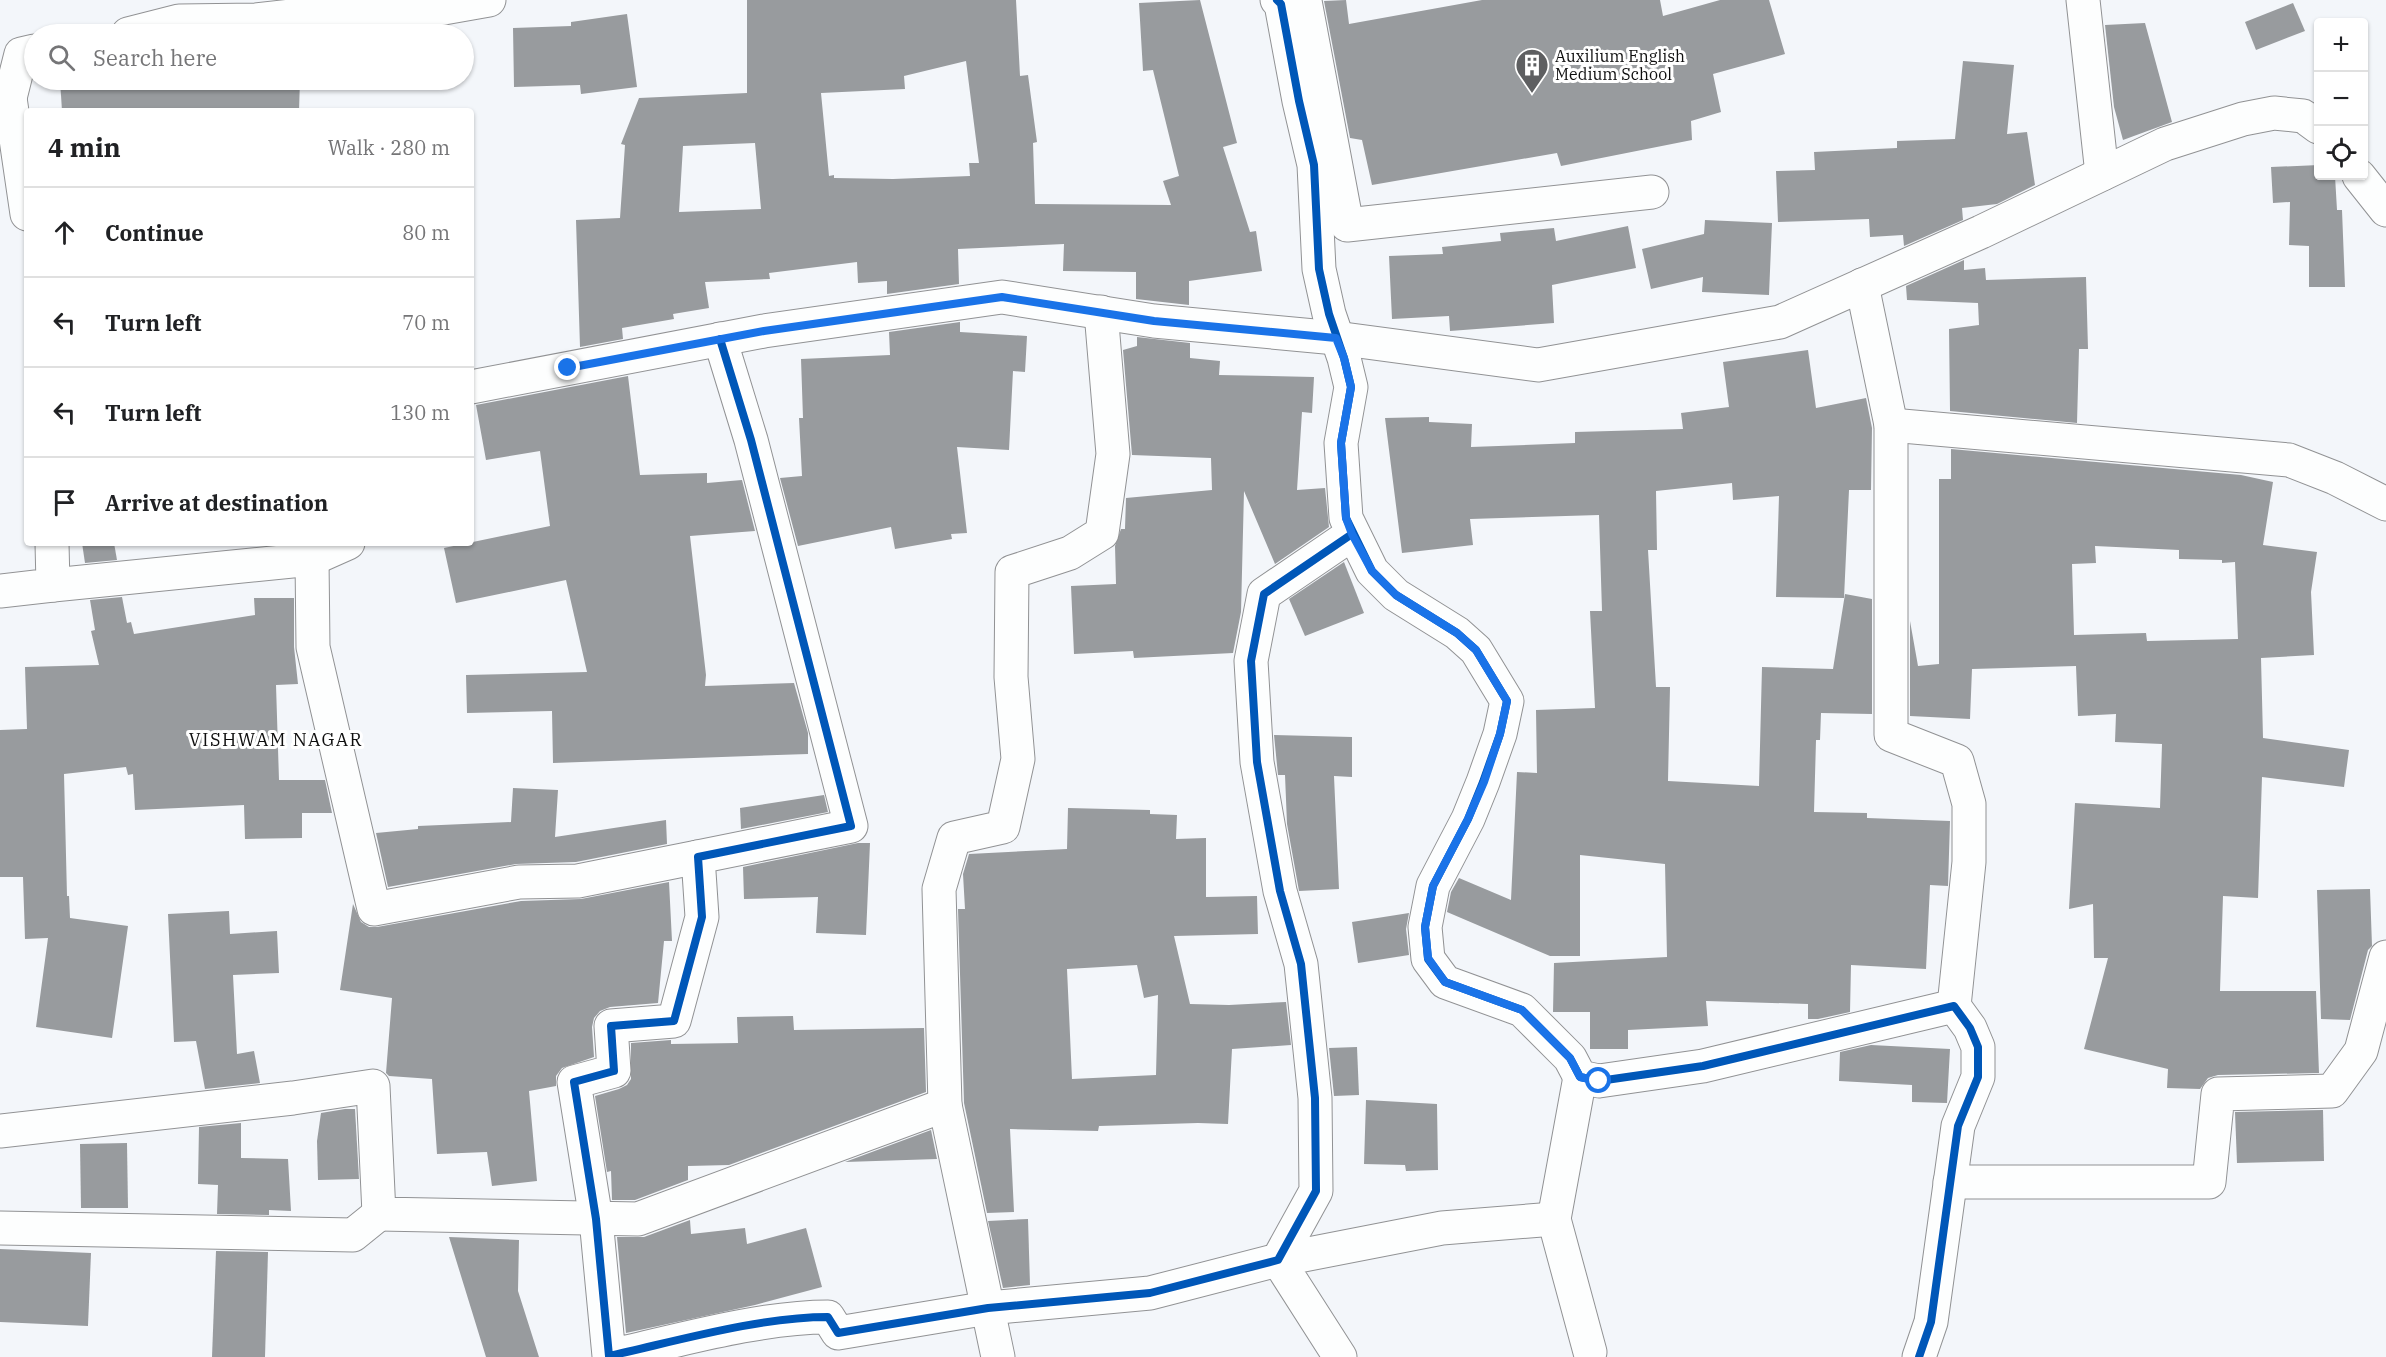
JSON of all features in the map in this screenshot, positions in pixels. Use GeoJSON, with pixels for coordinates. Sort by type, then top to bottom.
{"type":"FeatureCollection","features":[{"type":"Feature","properties":{"kind":"street"},"geometry":{"type":"LineString","coordinates":[[150,24],[180,10],[256,20],[343,10],[421,12],[489,0]]}},
{"type":"Feature","properties":{"kind":"street"},"geometry":{"type":"LineString","coordinates":[[2083,0],[2102,174]]}},
{"type":"Feature","properties":{"kind":"street"},"geometry":{"type":"LineString","coordinates":[[1294,1],[1347,225],[1652,192]]}},
{"type":"Feature","properties":{"kind":"street"},"geometry":{"type":"LineString","coordinates":[[1294,1],[1299,101],[1314,165],[1319,269],[1351,387],[1341,443],[1346,518],[1372,571],[1396,595],[1457,633],[1476,650],[1507,701],[1500,734],[1484,782],[1468,819],[1433,886],[1425,927],[1428,958],[1445,982],[1522,1010],[1570,1058],[1580,1077],[1554,1219],[1590,1352]]}},
{"type":"Feature","properties":{"kind":"street"},"geometry":{"type":"LineString","coordinates":[[24,53],[21,54],[5,99],[24,198]]}},
{"type":"Feature","properties":{"kind":"street"},"geometry":{"type":"LineString","coordinates":[[474,386],[764,331],[1002,297],[1154,321],[1336,338],[1538,365],[1780,322],[1981,232],[2165,144],[2243,119],[2274,113],[2303,116],[2318,126]]}},
{"type":"Feature","properties":{"kind":"street"},"geometry":{"type":"LineString","coordinates":[[2362,180],[2386,210]]}},
{"type":"Feature","properties":{"kind":"street"},"geometry":{"type":"LineString","coordinates":[[1862,285],[1891,425],[1891,735],[1957,761],[1969,804],[1969,862],[1954,1006],[1970,1028],[1978,1047],[1978,1077],[1958,1126],[1931,1322],[1919,1357]]}},
{"type":"Feature","properties":{"kind":"street"},"geometry":{"type":"LineString","coordinates":[[998,1357],[945,1105],[939,889],[954,838],[1003,827],[1018,759],[1011,677],[1012,572],[1070,553],[1102,533],[1113,454],[1101,312]]}},
{"type":"Feature","properties":{"kind":"street"},"geometry":{"type":"LineString","coordinates":[[312,559],[313,647],[374,909],[519,882],[578,881],[851,825],[754,452],[720,339]]}},
{"type":"Feature","properties":{"kind":"street"},"geometry":{"type":"LineString","coordinates":[[1891,425],[2289,460],[2335,477],[2386,504]]}},
{"type":"Feature","properties":{"kind":"street"},"geometry":{"type":"LineString","coordinates":[[1278,1260],[1316,1191],[1315,1098],[1301,964],[1280,891],[1257,762],[1251,661],[1264,594],[1352,534]]}},
{"type":"Feature","properties":{"kind":"street"},"geometry":{"type":"LineString","coordinates":[[52,546],[53,585]]}},
{"type":"Feature","properties":{"kind":"street"},"geometry":{"type":"LineString","coordinates":[[0,591],[312,559],[341,546]]}},
{"type":"Feature","properties":{"kind":"street"},"geometry":{"type":"LineString","coordinates":[[698,857],[702,917],[674,1021],[611,1026],[614,1071],[574,1082],[597,1219],[609,1357],[716,1332],[807,1317],[828,1317],[838,1332],[987,1308],[1150,1293],[1278,1260],[1442,1228],[1554,1219]]}},
{"type":"Feature","properties":{"kind":"street"},"geometry":{"type":"LineString","coordinates":[[1950,1182],[2209,1182],[2217,1094],[2332,1091],[2361,1051],[2386,957]]}},
{"type":"Feature","properties":{"kind":"street"},"geometry":{"type":"LineString","coordinates":[[1580,1077],[1599,1081],[1703,1066],[1954,1006]]}},
{"type":"Feature","properties":{"kind":"street"},"geometry":{"type":"LineString","coordinates":[[0,1131],[293,1098],[373,1086],[379,1214]]}},
{"type":"Feature","properties":{"kind":"street"},"geometry":{"type":"LineString","coordinates":[[0,1228],[353,1235],[379,1214],[638,1219],[945,1105]]}},
{"type":"Feature","properties":{"kind":"street"},"geometry":{"type":"LineString","coordinates":[[1278,1260],[1340,1357]]}},
{"type":"Feature","properties":{"kind":"building"},"geometry":{"type":"Polygon","coordinates":[[[747,0],[1016,0],[1020,76],[1028,75],[1037,142],[1033,143],[1035,204],[1171,205],[1163,181],[1179,176],[1153,70],[1143,71],[1139,3],[1200,0],[1237,143],[1223,147],[1250,232],[1256,231],[1262,271],[1189,281],[1189,305],[1136,299],[1136,272],[1063,271],[1064,244],[958,249],[959,284],[887,294],[887,281],[858,283],[857,262],[769,273],[770,279],[705,282],[709,308],[673,314],[674,319],[622,328],[623,339],[580,347],[576,220],[620,218],[625,145],[621,144],[639,98],[747,93],[747,0]],[[966,61],[904,76],[905,89],[821,93],[829,176],[893,179],[970,176],[969,163],[979,163],[966,61]],[[755,143],[683,146],[679,212],[761,209],[755,143]]]}},
{"type":"Feature","properties":{"kind":"building","name":"Auxilium English Medium School"},"geometry":{"type":"Polygon","coordinates":[[[1346,0],[1349,24],[1482,0],[1660,0],[1663,16],[1720,0],[1769,0],[1785,54],[1713,74],[1721,112],[1691,121],[1692,140],[1561,166],[1557,153],[1372,185],[1362,140],[1350,138],[1324,1],[1346,0]]]}},
{"type":"Feature","properties":{"kind":"building"},"geometry":{"type":"Polygon","coordinates":[[[2293,3],[2305,31],[2256,50],[2245,22],[2293,3]]]}},
{"type":"Feature","properties":{"kind":"building"},"geometry":{"type":"Polygon","coordinates":[[[627,14],[637,87],[581,94],[580,85],[514,87],[513,28],[571,26],[571,22],[627,14]]]}},
{"type":"Feature","properties":{"kind":"building"},"geometry":{"type":"Polygon","coordinates":[[[2145,23],[2172,122],[2123,140],[2114,107],[2105,25],[2145,23]]]}},
{"type":"Feature","properties":{"kind":"building"},"geometry":{"type":"Polygon","coordinates":[[[1963,61],[2014,65],[2007,134],[2027,132],[2035,185],[1997,204],[1962,208],[1963,220],[1904,246],[1903,235],[1870,237],[1869,219],[1778,222],[1776,171],[1815,170],[1814,152],[1897,148],[1897,141],[1955,139],[1963,61]]]}},
{"type":"Feature","properties":{"kind":"building"},"geometry":{"type":"Polygon","coordinates":[[[61,90],[300,90],[299,108],[62,108],[61,90]]]}},
{"type":"Feature","properties":{"kind":"building"},"geometry":{"type":"Polygon","coordinates":[[[2314,165],[2314,180],[2335,180],[2337,210],[2342,210],[2345,287],[2309,287],[2309,246],[2289,245],[2290,202],[2273,203],[2271,167],[2314,165]]]}},
{"type":"Feature","properties":{"kind":"building"},"geometry":{"type":"Polygon","coordinates":[[[1705,220],[1772,223],[1769,295],[1702,292],[1703,277],[1651,289],[1642,249],[1704,234],[1705,220]]]}},
{"type":"Feature","properties":{"kind":"building"},"geometry":{"type":"Polygon","coordinates":[[[1628,226],[1636,268],[1552,285],[1554,323],[1450,331],[1449,316],[1392,319],[1389,256],[1443,254],[1442,247],[1501,241],[1500,233],[1554,228],[1556,241],[1628,226]]]}},
{"type":"Feature","properties":{"kind":"building"},"geometry":{"type":"Polygon","coordinates":[[[1964,260],[1964,270],[1985,268],[1986,280],[2086,277],[2088,349],[2079,349],[2077,423],[1950,411],[1949,329],[1979,325],[1978,303],[1907,300],[1906,286],[1964,260]]]}},
{"type":"Feature","properties":{"kind":"building"},"geometry":{"type":"Polygon","coordinates":[[[960,322],[960,332],[1027,336],[1025,372],[1013,371],[1009,450],[957,447],[967,533],[951,534],[952,539],[895,549],[891,527],[798,546],[780,478],[802,476],[799,418],[803,418],[801,359],[890,355],[889,332],[960,322]]]}},
{"type":"Feature","properties":{"kind":"building"},"geometry":{"type":"Polygon","coordinates":[[[1137,337],[1190,343],[1190,358],[1220,361],[1219,375],[1314,377],[1312,413],[1302,412],[1297,490],[1325,488],[1329,527],[1275,564],[1244,491],[1241,612],[1233,653],[1134,658],[1133,651],[1074,654],[1071,586],[1116,584],[1115,546],[1121,529],[1125,529],[1126,498],[1212,490],[1211,458],[1132,455],[1123,350],[1137,346],[1137,337]]]}},
{"type":"Feature","properties":{"kind":"building"},"geometry":{"type":"Polygon","coordinates":[[[1808,350],[1816,408],[1866,398],[1872,428],[1871,490],[1849,490],[1844,598],[1776,597],[1779,496],[1733,500],[1732,483],[1656,491],[1657,550],[1648,550],[1656,687],[1670,687],[1668,781],[1759,786],[1762,667],[1833,669],[1845,594],[1872,599],[1872,714],[1821,713],[1820,740],[1816,740],[1814,812],[1867,813],[1867,818],[1950,821],[1948,886],[1930,885],[1926,969],[1851,965],[1850,1012],[1808,1019],[1808,1004],[1706,1001],[1708,1026],[1628,1030],[1628,1049],[1590,1049],[1590,1012],[1553,1012],[1554,963],[1667,957],[1665,864],[1580,855],[1580,956],[1550,956],[1447,912],[1451,892],[1459,878],[1511,900],[1517,772],[1537,773],[1536,710],[1595,708],[1590,611],[1602,611],[1599,515],[1470,519],[1473,545],[1402,553],[1385,418],[1429,417],[1429,422],[1472,424],[1471,447],[1575,443],[1575,432],[1683,429],[1681,413],[1729,407],[1723,362],[1808,350]]]}},
{"type":"Feature","properties":{"kind":"building"},"geometry":{"type":"Polygon","coordinates":[[[628,376],[640,475],[707,473],[707,483],[742,480],[755,531],[690,536],[706,675],[705,686],[794,683],[808,733],[808,754],[553,763],[552,711],[467,713],[466,675],[587,672],[566,580],[456,603],[444,548],[474,546],[474,542],[550,526],[540,451],[486,460],[476,405],[628,376]]]}},
{"type":"Feature","properties":{"kind":"building"},"geometry":{"type":"Polygon","coordinates":[[[1951,449],[2241,475],[2273,482],[2263,545],[2317,552],[2311,592],[2314,655],[2261,658],[2263,738],[2349,750],[2344,787],[2262,777],[2258,898],[2223,896],[2220,991],[2316,991],[2319,1073],[2218,1075],[2208,1078],[2200,1089],[2167,1088],[2168,1069],[2084,1049],[2108,958],[2094,958],[2093,904],[2069,909],[2075,803],[2160,808],[2162,744],[2115,742],[2116,714],[2078,716],[2076,666],[1972,669],[1970,719],[1910,716],[1910,621],[1918,666],[1939,664],[1939,479],[1951,479],[1951,449]],[[2095,546],[2096,563],[2072,564],[2074,635],[2146,633],[2147,641],[2238,639],[2235,562],[2179,559],[2179,550],[2095,546]]]}},
{"type":"Feature","properties":{"kind":"building"},"geometry":{"type":"Polygon","coordinates":[[[82,546],[115,546],[117,560],[85,563],[82,546]]]}},
{"type":"Feature","properties":{"kind":"building"},"geometry":{"type":"Polygon","coordinates":[[[1344,562],[1364,613],[1305,636],[1289,599],[1344,562]]]}},
{"type":"Feature","properties":{"kind":"building"},"geometry":{"type":"Polygon","coordinates":[[[122,597],[127,623],[131,622],[134,634],[255,615],[254,598],[294,598],[294,647],[298,684],[276,685],[279,780],[325,780],[332,813],[302,813],[302,838],[245,839],[244,805],[135,810],[133,774],[128,775],[126,767],[64,774],[67,896],[69,896],[70,918],[128,926],[112,1038],[36,1027],[48,938],[25,939],[23,877],[0,877],[0,730],[27,729],[25,667],[99,665],[91,631],[95,630],[90,600],[122,597]]]}},
{"type":"Feature","properties":{"kind":"building"},"geometry":{"type":"Polygon","coordinates":[[[1274,735],[1352,737],[1352,777],[1334,776],[1339,889],[1299,891],[1287,824],[1285,775],[1278,775],[1274,735]]]}},
{"type":"Feature","properties":{"kind":"building"},"geometry":{"type":"Polygon","coordinates":[[[513,788],[558,790],[555,837],[666,820],[667,844],[576,862],[516,864],[388,887],[376,833],[418,829],[418,826],[511,822],[513,788]]]}},
{"type":"Feature","properties":{"kind":"building"},"geometry":{"type":"Polygon","coordinates":[[[824,795],[828,812],[741,829],[740,808],[824,795]]]}},
{"type":"Feature","properties":{"kind":"building"},"geometry":{"type":"Polygon","coordinates":[[[1068,808],[1150,810],[1150,814],[1177,815],[1176,839],[1206,838],[1206,897],[1257,896],[1258,934],[1174,936],[1190,1004],[1229,1005],[1286,1002],[1291,1045],[1232,1049],[1228,1124],[1099,1126],[1098,1131],[1010,1129],[1014,1212],[987,1213],[964,1103],[958,909],[965,909],[963,874],[969,854],[1067,849],[1068,808]],[[1137,965],[1067,969],[1072,1079],[1156,1075],[1158,995],[1144,998],[1137,965]]]}},
{"type":"Feature","properties":{"kind":"building"},"geometry":{"type":"Polygon","coordinates":[[[858,843],[870,843],[866,935],[816,933],[818,897],[744,899],[743,867],[858,843]]]}},
{"type":"Feature","properties":{"kind":"building"},"geometry":{"type":"Polygon","coordinates":[[[669,882],[672,941],[664,941],[658,1003],[610,1007],[600,1011],[594,1018],[592,1027],[594,1057],[562,1068],[556,1076],[556,1086],[529,1091],[537,1181],[492,1186],[487,1152],[437,1154],[432,1079],[389,1076],[386,1073],[392,998],[340,990],[353,904],[361,922],[369,927],[377,927],[521,901],[581,899],[669,882]]]}},
{"type":"Feature","properties":{"kind":"building"},"geometry":{"type":"Polygon","coordinates":[[[2370,889],[2372,946],[2368,950],[2350,1020],[2321,1019],[2317,890],[2370,889]]]}},
{"type":"Feature","properties":{"kind":"building"},"geometry":{"type":"Polygon","coordinates":[[[229,911],[230,934],[277,931],[279,973],[233,975],[237,1054],[254,1051],[260,1083],[205,1089],[196,1041],[174,1042],[168,914],[229,911]]]}},
{"type":"Feature","properties":{"kind":"building"},"geometry":{"type":"Polygon","coordinates":[[[1409,913],[1406,929],[1409,955],[1358,963],[1352,922],[1409,913]]]}},
{"type":"Feature","properties":{"kind":"building"},"geometry":{"type":"Polygon","coordinates":[[[793,1016],[794,1030],[924,1028],[926,1092],[729,1165],[688,1166],[688,1180],[635,1200],[612,1200],[611,1171],[607,1172],[595,1096],[627,1085],[631,1079],[631,1043],[671,1040],[671,1044],[738,1043],[737,1017],[793,1016]]]}},
{"type":"Feature","properties":{"kind":"building"},"geometry":{"type":"Polygon","coordinates":[[[1871,1045],[1950,1049],[1947,1103],[1912,1102],[1912,1085],[1839,1081],[1840,1052],[1871,1045]]]}},
{"type":"Feature","properties":{"kind":"building"},"geometry":{"type":"Polygon","coordinates":[[[1357,1047],[1359,1095],[1334,1096],[1329,1048],[1357,1047]]]}},
{"type":"Feature","properties":{"kind":"building"},"geometry":{"type":"Polygon","coordinates":[[[1366,1100],[1437,1104],[1438,1170],[1406,1171],[1405,1165],[1364,1164],[1366,1100]]]}},
{"type":"Feature","properties":{"kind":"building"},"geometry":{"type":"Polygon","coordinates":[[[355,1109],[359,1179],[318,1180],[317,1141],[321,1113],[355,1109]]]}},
{"type":"Feature","properties":{"kind":"building"},"geometry":{"type":"Polygon","coordinates":[[[2323,1110],[2324,1161],[2237,1163],[2235,1112],[2323,1110]]]}},
{"type":"Feature","properties":{"kind":"building"},"geometry":{"type":"Polygon","coordinates":[[[241,1123],[241,1158],[288,1159],[291,1211],[269,1210],[269,1215],[217,1214],[218,1185],[198,1184],[199,1127],[241,1123]]]}},
{"type":"Feature","properties":{"kind":"building"},"geometry":{"type":"Polygon","coordinates":[[[931,1130],[937,1159],[845,1162],[931,1130]]]}},
{"type":"Feature","properties":{"kind":"building"},"geometry":{"type":"Polygon","coordinates":[[[127,1143],[128,1208],[81,1208],[80,1144],[127,1143]]]}},
{"type":"Feature","properties":{"kind":"building"},"geometry":{"type":"Polygon","coordinates":[[[1028,1219],[1030,1285],[1003,1288],[988,1221],[1028,1219]]]}},
{"type":"Feature","properties":{"kind":"building"},"geometry":{"type":"Polygon","coordinates":[[[690,1220],[691,1234],[745,1228],[747,1244],[806,1228],[822,1287],[755,1305],[626,1333],[617,1237],[644,1237],[690,1220]]]}},
{"type":"Feature","properties":{"kind":"building"},"geometry":{"type":"Polygon","coordinates":[[[449,1237],[519,1240],[518,1291],[539,1357],[486,1357],[449,1237]]]}},
{"type":"Feature","properties":{"kind":"building"},"geometry":{"type":"Polygon","coordinates":[[[0,1249],[91,1253],[88,1326],[0,1322],[0,1249]]]}},
{"type":"Feature","properties":{"kind":"building"},"geometry":{"type":"Polygon","coordinates":[[[216,1251],[268,1252],[265,1357],[212,1357],[216,1251]]]}},
{"type":"Feature","properties":{"kind":"cycle path"},"geometry":{"type":"LineString","coordinates":[[1277,0],[1281,4],[1299,101],[1314,165],[1319,269],[1329,314],[1351,387],[1341,443],[1346,518],[1372,571],[1396,595],[1457,633],[1476,650],[1507,701],[1500,734],[1483,782],[1468,819],[1433,886],[1425,927],[1428,959],[1445,982],[1522,1010],[1570,1058],[1580,1077],[1599,1081],[1703,1066],[1954,1006],[1970,1028],[1978,1047],[1978,1077],[1958,1126],[1931,1322],[1919,1357]]}},
{"type":"Feature","properties":{"kind":"cycle path"},"geometry":{"type":"LineString","coordinates":[[720,339],[751,440],[851,826],[698,857],[702,917],[674,1021],[611,1026],[614,1071],[574,1082],[596,1219],[609,1356],[746,1325],[774,1321],[828,1317],[838,1333],[988,1308],[1150,1293],[1278,1260],[1316,1191],[1315,1098],[1301,964],[1280,891],[1257,762],[1251,661],[1264,594],[1352,534]]}},
{"type":"Feature","properties":{"kind":"place","name":"Auxilium English Medium School"},"geometry":{"type":"Point","coordinates":[1532,94]}},
{"type":"Feature","properties":{"kind":"district","name":"VISHWAM NAGAR"},"geometry":{"type":"Point","coordinates":[276,740]}},
{"type":"Feature","properties":{"kind":"route"},"geometry":{"type":"LineString","coordinates":[[568,368],[764,331],[1002,297],[1154,321],[1336,338],[1351,387],[1341,443],[1346,518],[1352,534],[1372,571],[1396,595],[1457,633],[1476,650],[1507,701],[1500,734],[1484,782],[1468,819],[1433,886],[1425,927],[1428,958],[1445,982],[1522,1010],[1552,1037],[1570,1058],[1580,1077],[1599,1081]]}}]}
